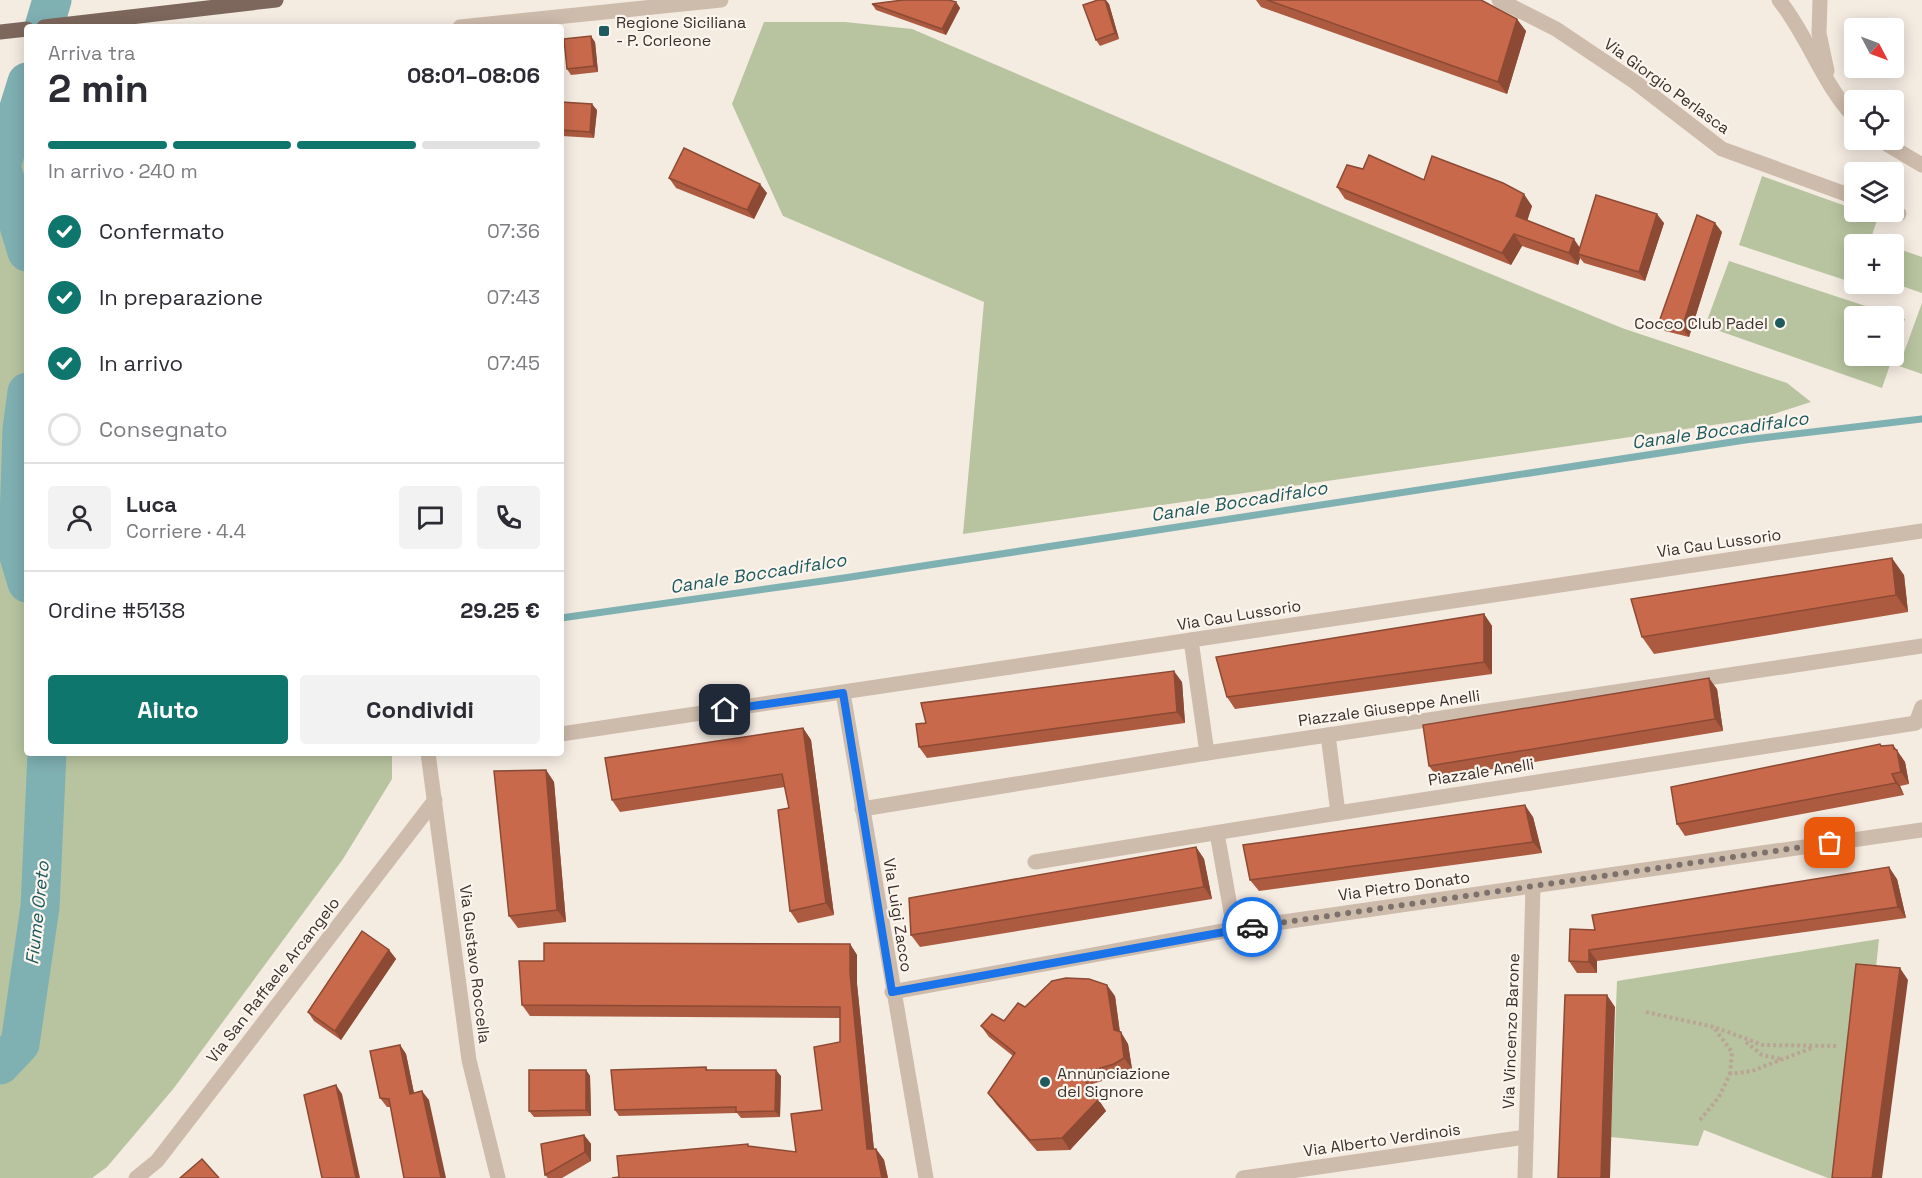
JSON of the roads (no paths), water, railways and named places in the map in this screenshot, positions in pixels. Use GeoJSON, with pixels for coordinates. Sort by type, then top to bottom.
{"type":"FeatureCollection","features":[{"type":"Feature","properties":{"kind":"main road"},"geometry":{"type":"LineString","coordinates":[[70,24],[276,0]]}},
{"type":"Feature","properties":{"kind":"main road"},"geometry":{"type":"LineString","coordinates":[[0,32],[24,29]]}},
{"type":"Feature","properties":{"kind":"street"},"geometry":{"type":"LineString","coordinates":[[489,24],[721,0]]}},
{"type":"Feature","properties":{"kind":"street","name":"Via Giorgio Perlasca"},"geometry":{"type":"LineString","coordinates":[[1499,0],[1566,36],[1635,82],[1722,148],[1844,193]]}},
{"type":"Feature","properties":{"kind":"street"},"geometry":{"type":"LineString","coordinates":[[1779,0],[1844,105]]}},
{"type":"Feature","properties":{"kind":"street"},"geometry":{"type":"LineString","coordinates":[[1820,0],[1819,33],[1824,62],[1833,88]]}},
{"type":"Feature","properties":{"kind":"street"},"geometry":{"type":"LineString","coordinates":[[1897,150],[1922,165]]}},
{"type":"Feature","properties":{"kind":"street","name":"Via Cau Lussorio"},"geometry":{"type":"LineString","coordinates":[[564,734],[1922,531]]}},
{"type":"Feature","properties":{"kind":"street"},"geometry":{"type":"LineString","coordinates":[[1191,640],[1207,753]]}},
{"type":"Feature","properties":{"kind":"street","name":"Piazzale Giuseppe Anelli"},"geometry":{"type":"LineString","coordinates":[[862,809],[1207,753],[1922,646]]}},
{"type":"Feature","properties":{"kind":"street","name":"Via Luigi Zacco"},"geometry":{"type":"LineString","coordinates":[[843,693],[892,992],[926,1178]]}},
{"type":"Feature","properties":{"kind":"street","name":"Piazzale Anelli"},"geometry":{"type":"LineString","coordinates":[[1035,862],[1916,723],[1922,708]]}},
{"type":"Feature","properties":{"kind":"street"},"geometry":{"type":"LineString","coordinates":[[1328,735],[1338,813]]}},
{"type":"Feature","properties":{"kind":"street","name":"Via Gustavo Roccella"},"geometry":{"type":"LineString","coordinates":[[430,756],[469,1060],[498,1178]]}},
{"type":"Feature","properties":{"kind":"street","name":"Via San Raffaele Arcangelo"},"geometry":{"type":"LineString","coordinates":[[136,1178],[157,1161],[435,800]]}},
{"type":"Feature","properties":{"kind":"street","name":"Via Pietro Donato"},"geometry":{"type":"LineString","coordinates":[[892,992],[1234,929],[1922,830]]}},
{"type":"Feature","properties":{"kind":"street"},"geometry":{"type":"LineString","coordinates":[[1217,833],[1234,929]]}},
{"type":"Feature","properties":{"kind":"street","name":"Via Vincenzo Barone"},"geometry":{"type":"LineString","coordinates":[[1526,1178],[1533,886]]}},
{"type":"Feature","properties":{"kind":"street","name":"Via Alberto Verdinois"},"geometry":{"type":"LineString","coordinates":[[1243,1178],[1526,1137]]}},
{"type":"Feature","properties":{"kind":"waterway","name":"Fiume Oreto"},"geometry":{"type":"LineString","coordinates":[[45,24],[52,0]]}},
{"type":"Feature","properties":{"kind":"waterway","name":"Fiume Oreto"},"geometry":{"type":"LineString","coordinates":[[24,92],[1,166],[24,242]]}},
{"type":"Feature","properties":{"kind":"waterway","name":"Fiume Oreto"},"geometry":{"type":"LineString","coordinates":[[24,414],[18,553],[24,573]]}},
{"type":"Feature","properties":{"kind":"waterway","name":"Canale Boccadifalco"},"geometry":{"type":"LineString","coordinates":[[564,618],[844,578],[1745,440],[1922,419]]}},
{"type":"Feature","properties":{"kind":"waterway","name":"Fiume Oreto"},"geometry":{"type":"LineString","coordinates":[[0,1065],[20,1044],[40,907],[47,756]]}},
{"type":"Feature","properties":{"kind":"place","name":"Regione Siciliana - P. Corleone"},"geometry":{"type":"Point","coordinates":[604,31]}},
{"type":"Feature","properties":{"kind":"place","name":"Cocco Club Padel"},"geometry":{"type":"Point","coordinates":[1780,323]}},
{"type":"Feature","properties":{"kind":"place","name":"Annunciazione del Signore"},"geometry":{"type":"Point","coordinates":[1045,1082]}}]}
